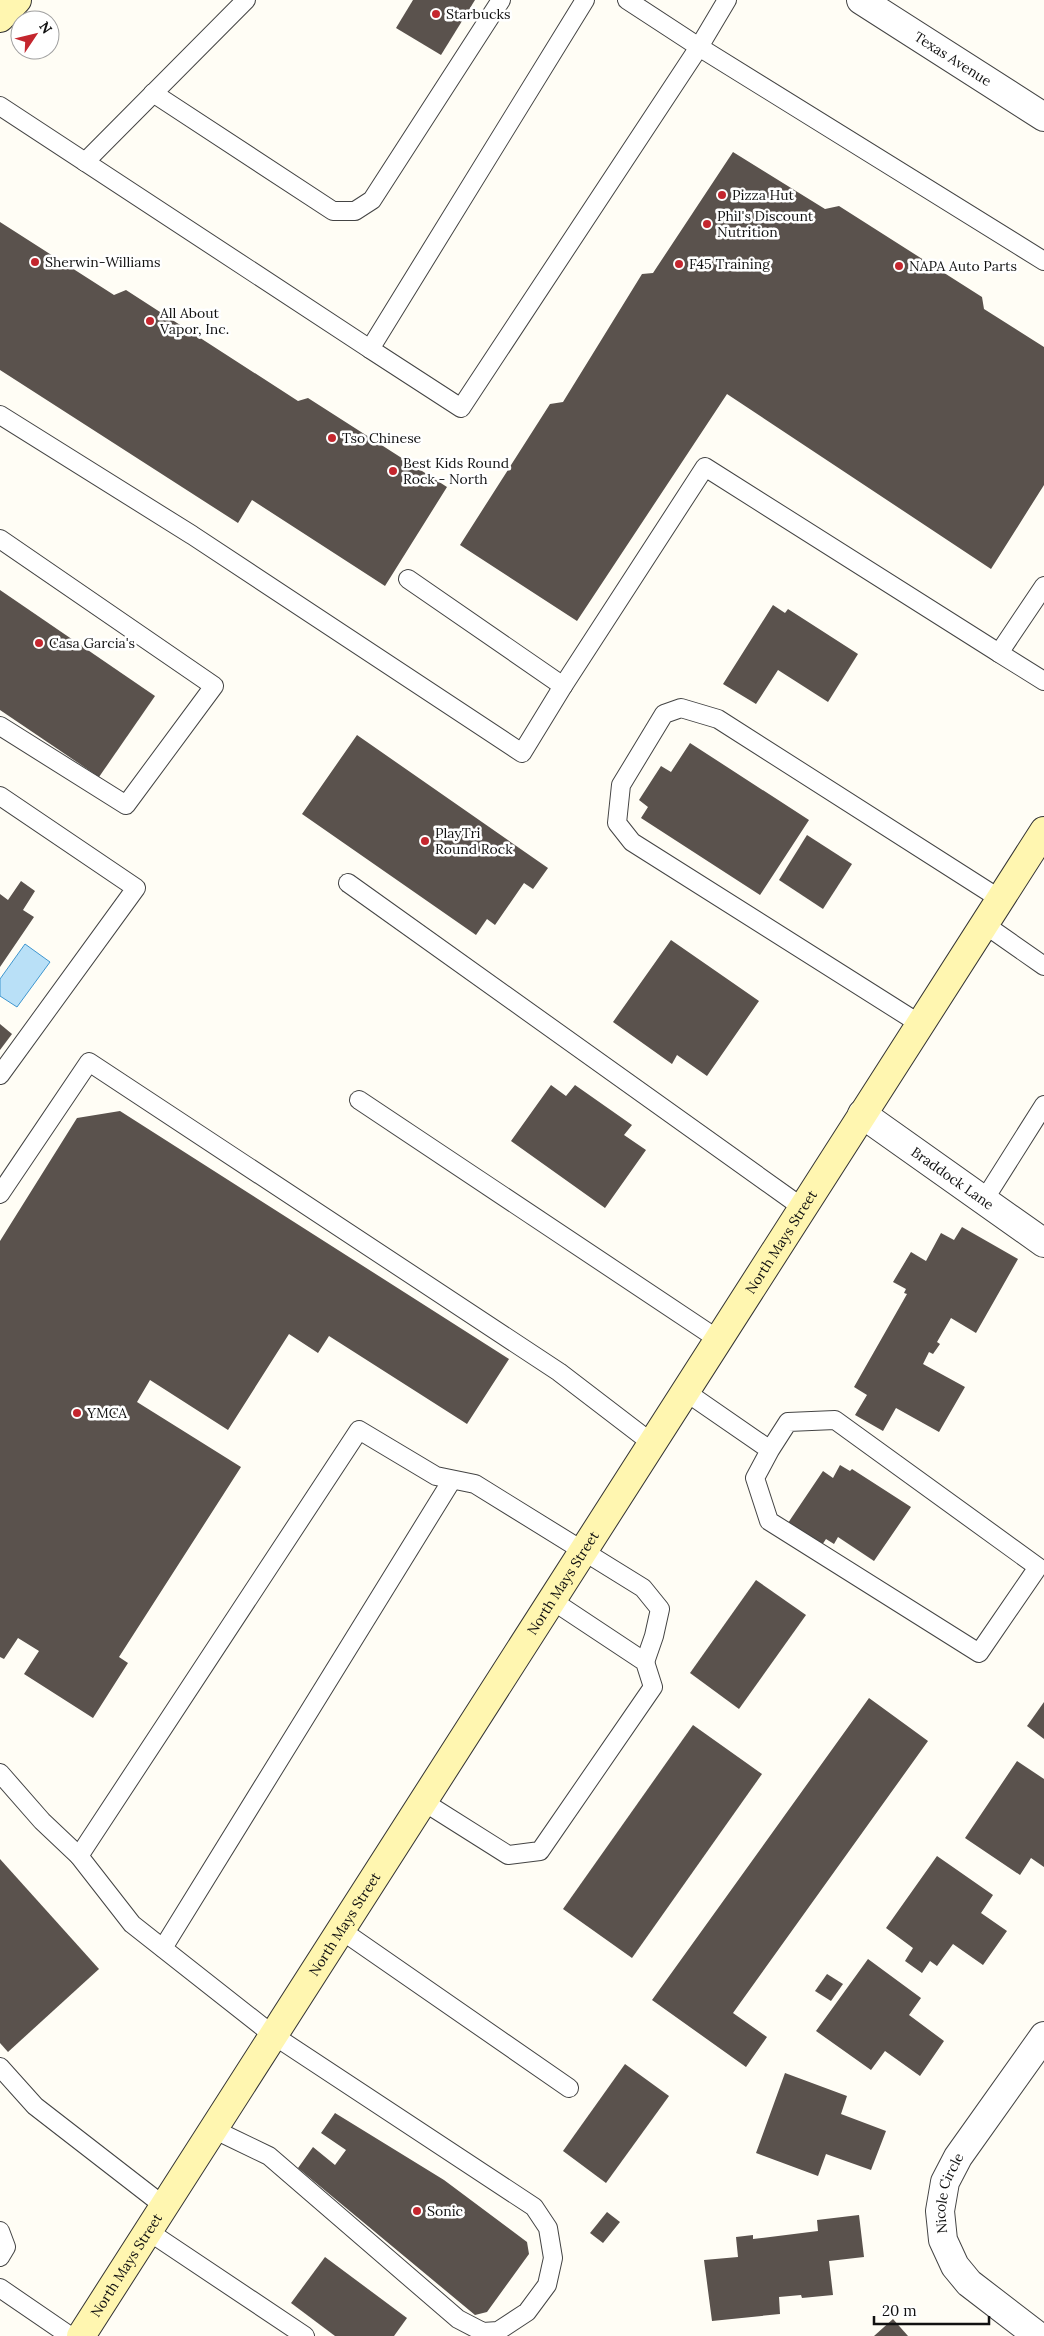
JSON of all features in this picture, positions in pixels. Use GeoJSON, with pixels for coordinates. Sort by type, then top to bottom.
{"type":"FeatureCollection","features":[{"type":"Feature","properties":{"kind":"main road"},"geometry":{"type":"LineString","coordinates":[[0,18],[17,0]]}},
{"type":"Feature","properties":{"kind":"main road","name":"North Mays Street"},"geometry":{"type":"LineString","coordinates":[[81,2336],[1044,831]]}},
{"type":"Feature","properties":{"kind":"street","name":"Texas Avenue"},"geometry":{"type":"LineString","coordinates":[[861,0],[1044,117]]}},
{"type":"Feature","properties":{"kind":"street","name":"Braddock Lane"},"geometry":{"type":"LineString","coordinates":[[862,1114],[1044,1243]]}},
{"type":"Feature","properties":{"kind":"street","name":"Nicole Circle"},"geometry":{"type":"LineString","coordinates":[[1038,2336],[964,2278],[943,2240],[940,2211],[945,2182],[958,2157],[1044,2036]]}},
{"type":"Feature","properties":{"kind":"lane"},"geometry":{"type":"LineString","coordinates":[[84,162],[246,0]]}},
{"type":"Feature","properties":{"kind":"lane"},"geometry":{"type":"LineString","coordinates":[[153,93],[333,211],[355,211],[372,200],[501,0]]}},
{"type":"Feature","properties":{"kind":"lane"},"geometry":{"type":"LineString","coordinates":[[370,349],[585,0]]}},
{"type":"Feature","properties":{"kind":"lane"},"geometry":{"type":"LineString","coordinates":[[627,0],[698,47],[1044,261]]}},
{"type":"Feature","properties":{"kind":"lane"},"geometry":{"type":"LineString","coordinates":[[0,106],[461,408],[728,0]]}},
{"type":"Feature","properties":{"kind":"lane"},"geometry":{"type":"LineString","coordinates":[[0,415],[192,535],[522,753],[563,686],[705,467],[1044,681]]}},
{"type":"Feature","properties":{"kind":"lane"},"geometry":{"type":"LineString","coordinates":[[0,539],[214,686],[126,805],[0,726]]}},
{"type":"Feature","properties":{"kind":"lane"},"geometry":{"type":"LineString","coordinates":[[408,579],[563,686]]}},
{"type":"Feature","properties":{"kind":"lane"},"geometry":{"type":"LineString","coordinates":[[1000,653],[1044,586]]}},
{"type":"Feature","properties":{"kind":"lane"},"geometry":{"type":"LineString","coordinates":[[920,1024],[632,842],[622,830],[617,823],[621,785],[664,714],[682,708],[718,718],[1000,899]]}},
{"type":"Feature","properties":{"kind":"lane"},"geometry":{"type":"LineString","coordinates":[[0,796],[136,888],[0,1075]]}},
{"type":"Feature","properties":{"kind":"lane"},"geometry":{"type":"LineString","coordinates":[[348,883],[803,1208]]}},
{"type":"Feature","properties":{"kind":"lane"},"geometry":{"type":"LineString","coordinates":[[984,924],[1044,966]]}},
{"type":"Feature","properties":{"kind":"lane"},"geometry":{"type":"LineString","coordinates":[[0,1194],[89,1062],[559,1372],[653,1444]]}},
{"type":"Feature","properties":{"kind":"lane"},"geometry":{"type":"LineString","coordinates":[[359,1100],[719,1340]]}},
{"type":"Feature","properties":{"kind":"lane"},"geometry":{"type":"LineString","coordinates":[[984,1200],[1044,1105]]}},
{"type":"Feature","properties":{"kind":"lane"},"geometry":{"type":"LineString","coordinates":[[686,1392],[770,1450]]}},
{"type":"Feature","properties":{"kind":"lane"},"geometry":{"type":"LineString","coordinates":[[835,1420],[1038,1567],[979,1654],[769,1521],[755,1478],[770,1450],[788,1422],[835,1420]]}},
{"type":"Feature","properties":{"kind":"lane"},"geometry":{"type":"LineString","coordinates":[[79,1856],[359,1430],[436,1476],[475,1484],[643,1588],[660,1609],[645,1662],[654,1687],[540,1851],[508,1855],[424,1802]]}},
{"type":"Feature","properties":{"kind":"lane"},"geometry":{"type":"LineString","coordinates":[[163,1948],[452,1480]]}},
{"type":"Feature","properties":{"kind":"lane"},"geometry":{"type":"LineString","coordinates":[[553,1601],[645,1662]]}},
{"type":"Feature","properties":{"kind":"lane"},"geometry":{"type":"LineString","coordinates":[[0,1773],[42,1821],[79,1856],[132,1924],[273,2035],[534,2207],[548,2228],[553,2258],[547,2285],[527,2312],[498,2331],[483,2332],[458,2319],[269,2156],[213,2129]]}},
{"type":"Feature","properties":{"kind":"lane"},"geometry":{"type":"LineString","coordinates":[[341,1930],[570,2088]]}},
{"type":"Feature","properties":{"kind":"lane"},"geometry":{"type":"LineString","coordinates":[[0,2067],[35,2106],[164,2206]]}},
{"type":"Feature","properties":{"kind":"lane"},"geometry":{"type":"LineString","coordinates":[[0,2231],[6,2247],[0,2257]]}},
{"type":"Feature","properties":{"kind":"lane"},"geometry":{"type":"LineString","coordinates":[[148,2231],[305,2336]]}},
{"type":"Feature","properties":{"kind":"lane"},"geometry":{"type":"LineString","coordinates":[[0,2288],[70,2336]]}},
{"type":"Feature","properties":{"kind":"water"},"geometry":{"type":"Polygon","coordinates":[[[25,944],[50,962],[17,1007],[0,996],[0,979],[25,944]]]}},
{"type":"Feature","properties":{"kind":"building","name":"Starbucks"},"geometry":{"type":"Polygon","coordinates":[[[413,0],[475,0],[441,55],[396,28],[413,0]]]}},
{"type":"Feature","properties":{"kind":"building"},"geometry":{"type":"Polygon","coordinates":[[[733,152],[825,209],[839,206],[982,297],[984,309],[1044,347],[1044,485],[991,569],[727,394],[577,621],[460,545],[550,404],[563,402],[642,274],[653,273],[733,152]]]}},
{"type":"Feature","properties":{"kind":"building"},"geometry":{"type":"Polygon","coordinates":[[[0,222],[114,295],[126,290],[298,401],[308,398],[447,487],[385,586],[252,500],[238,523],[0,370],[0,222]]]}},
{"type":"Feature","properties":{"kind":"building","name":"Casa Garcia's"},"geometry":{"type":"Polygon","coordinates":[[[0,590],[155,696],[99,777],[0,710],[0,590]]]}},
{"type":"Feature","properties":{"kind":"building"},"geometry":{"type":"Polygon","coordinates":[[[773,605],[785,613],[788,609],[858,654],[828,702],[778,670],[756,704],[723,684],[773,605]]]}},
{"type":"Feature","properties":{"kind":"building","name":"PlayTri Round Rock"},"geometry":{"type":"Polygon","coordinates":[[[357,735],[548,868],[533,889],[524,883],[495,925],[487,919],[476,935],[302,814],[357,735]]]}},
{"type":"Feature","properties":{"kind":"building"},"geometry":{"type":"Polygon","coordinates":[[[690,743],[809,820],[760,895],[641,818],[648,807],[639,800],[661,766],[671,772],[690,743]]]}},
{"type":"Feature","properties":{"kind":"building"},"geometry":{"type":"Polygon","coordinates":[[[807,835],[852,864],[823,909],[779,880],[807,835]]]}},
{"type":"Feature","properties":{"kind":"building"},"geometry":{"type":"Polygon","coordinates":[[[21,881],[35,891],[23,910],[34,917],[0,967],[0,894],[8,900],[21,881]]]}},
{"type":"Feature","properties":{"kind":"building"},"geometry":{"type":"Polygon","coordinates":[[[671,940],[759,1001],[707,1076],[677,1055],[672,1064],[613,1022],[671,940]]]}},
{"type":"Feature","properties":{"kind":"building"},"geometry":{"type":"Polygon","coordinates":[[[0,1024],[12,1034],[0,1050],[0,1024]]]}},
{"type":"Feature","properties":{"kind":"building"},"geometry":{"type":"Polygon","coordinates":[[[551,1085],[566,1096],[575,1085],[632,1125],[624,1135],[646,1150],[605,1208],[511,1141],[551,1085]]]}},
{"type":"Feature","properties":{"kind":"building","name":"YMCA"},"geometry":{"type":"Polygon","coordinates":[[[120,1111],[509,1359],[467,1424],[329,1336],[318,1353],[289,1334],[228,1430],[150,1380],[137,1402],[241,1467],[119,1657],[128,1663],[93,1718],[24,1674],[39,1651],[18,1638],[4,1659],[0,1657],[0,1241],[77,1118],[120,1111]]]}},
{"type":"Feature","properties":{"kind":"building"},"geometry":{"type":"Polygon","coordinates":[[[962,1227],[1018,1259],[976,1333],[951,1318],[937,1342],[940,1344],[933,1354],[929,1352],[923,1364],[965,1387],[939,1432],[896,1408],[883,1431],[855,1415],[867,1395],[854,1387],[907,1294],[904,1293],[906,1289],[893,1282],[911,1252],[926,1261],[941,1233],[954,1240],[962,1227]]]}},
{"type":"Feature","properties":{"kind":"building"},"geometry":{"type":"Polygon","coordinates":[[[840,1465],[850,1471],[852,1469],[911,1507],[874,1561],[838,1537],[834,1544],[826,1539],[822,1545],[788,1523],[823,1471],[833,1478],[840,1465]]]}},
{"type":"Feature","properties":{"kind":"building"},"geometry":{"type":"Polygon","coordinates":[[[756,1580],[806,1615],[739,1709],[690,1673],[756,1580]]]}},
{"type":"Feature","properties":{"kind":"building"},"geometry":{"type":"Polygon","coordinates":[[[869,1698],[928,1741],[733,2013],[767,2037],[746,2067],[652,2000],[869,1698]]]}},
{"type":"Feature","properties":{"kind":"building"},"geometry":{"type":"Polygon","coordinates":[[[1044,1702],[1044,1739],[1027,1726],[1044,1702]]]}},
{"type":"Feature","properties":{"kind":"building"},"geometry":{"type":"Polygon","coordinates":[[[693,1725],[762,1774],[632,1958],[563,1909],[693,1725]]]}},
{"type":"Feature","properties":{"kind":"building"},"geometry":{"type":"Polygon","coordinates":[[[1017,1761],[1044,1779],[1044,1867],[1031,1858],[1020,1875],[965,1838],[1017,1761]]]}},
{"type":"Feature","properties":{"kind":"building"},"geometry":{"type":"Polygon","coordinates":[[[937,1856],[993,1895],[981,1913],[1007,1931],[983,1965],[953,1944],[937,1966],[930,1961],[922,1973],[905,1961],[913,1948],[886,1928],[937,1856]]]}},
{"type":"Feature","properties":{"kind":"building"},"geometry":{"type":"Polygon","coordinates":[[[0,1859],[99,1969],[8,2052],[0,2043],[0,1859]]]}},
{"type":"Feature","properties":{"kind":"building"},"geometry":{"type":"Polygon","coordinates":[[[868,1959],[921,1998],[909,2015],[944,2041],[920,2076],[885,2051],[871,2070],[816,2031],[868,1959]]]}},
{"type":"Feature","properties":{"kind":"building"},"geometry":{"type":"Polygon","coordinates":[[[827,1974],[843,1984],[831,2001],[815,1991],[827,1974]]]}},
{"type":"Feature","properties":{"kind":"building"},"geometry":{"type":"Polygon","coordinates":[[[625,2064],[669,2096],[606,2183],[563,2151],[625,2064]]]}},
{"type":"Feature","properties":{"kind":"building"},"geometry":{"type":"Polygon","coordinates":[[[785,2073],[847,2096],[841,2114],[886,2131],[871,2170],[826,2154],[818,2176],[756,2153],[785,2073]]]}},
{"type":"Feature","properties":{"kind":"building","name":"Sonic"},"geometry":{"type":"Polygon","coordinates":[[[335,2113],[444,2180],[527,2242],[529,2254],[487,2312],[475,2315],[298,2168],[313,2147],[335,2165],[346,2150],[321,2133],[335,2113]]]}},
{"type":"Feature","properties":{"kind":"building"},"geometry":{"type":"Polygon","coordinates":[[[607,2212],[620,2222],[603,2243],[590,2233],[607,2212]]]}},
{"type":"Feature","properties":{"kind":"building"},"geometry":{"type":"Polygon","coordinates":[[[859,2215],[864,2257],[829,2261],[833,2295],[802,2298],[801,2295],[779,2297],[780,2314],[712,2321],[704,2260],[738,2257],[736,2237],[753,2235],[753,2239],[818,2231],[817,2220],[859,2215]]]}},
{"type":"Feature","properties":{"kind":"building"},"geometry":{"type":"Polygon","coordinates":[[[325,2257],[407,2318],[394,2336],[335,2336],[291,2303],[325,2257]]]}},
{"type":"Feature","properties":{"kind":"building"},"geometry":{"type":"Polygon","coordinates":[[[893,2319],[908,2336],[874,2336],[893,2319]]]}},
{"type":"Feature","properties":{"kind":"place","name":"Starbucks"},"geometry":{"type":"Point","coordinates":[436,14]}},
{"type":"Feature","properties":{"kind":"place","name":"Pizza Hut"},"geometry":{"type":"Point","coordinates":[722,195]}},
{"type":"Feature","properties":{"kind":"place","name":"Phil's Discount Nutrition"},"geometry":{"type":"Point","coordinates":[707,224]}},
{"type":"Feature","properties":{"kind":"place","name":"Sherwin-Williams"},"geometry":{"type":"Point","coordinates":[35,262]}},
{"type":"Feature","properties":{"kind":"place","name":"F45 Training"},"geometry":{"type":"Point","coordinates":[679,264]}},
{"type":"Feature","properties":{"kind":"place","name":"NAPA Auto Parts"},"geometry":{"type":"Point","coordinates":[899,266]}},
{"type":"Feature","properties":{"kind":"place","name":"All About Vapor, Inc."},"geometry":{"type":"Point","coordinates":[150,321]}},
{"type":"Feature","properties":{"kind":"place","name":"Tso Chinese"},"geometry":{"type":"Point","coordinates":[332,438]}},
{"type":"Feature","properties":{"kind":"place","name":"Best Kids Round Rock - North"},"geometry":{"type":"Point","coordinates":[393,471]}},
{"type":"Feature","properties":{"kind":"place","name":"Casa Garcia's"},"geometry":{"type":"Point","coordinates":[39,643]}},
{"type":"Feature","properties":{"kind":"place","name":"PlayTri Round Rock"},"geometry":{"type":"Point","coordinates":[425,841]}},
{"type":"Feature","properties":{"kind":"place","name":"YMCA"},"geometry":{"type":"Point","coordinates":[77,1413]}},
{"type":"Feature","properties":{"kind":"place","name":"Sonic"},"geometry":{"type":"Point","coordinates":[417,2211]}}]}
